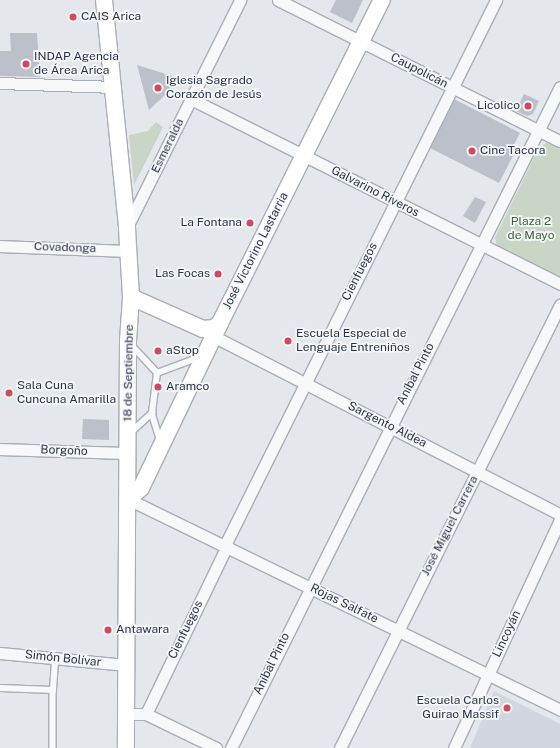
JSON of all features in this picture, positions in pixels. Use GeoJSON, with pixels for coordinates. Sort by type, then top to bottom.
{"type":"FeatureCollection","features":[{"type":"Feature","properties":{"kind":"main road","name":"18 de Septiembre"},"geometry":{"type":"LineString","coordinates":[[104,0],[127,228],[131,297],[128,341],[126,748]]}},
{"type":"Feature","properties":{"kind":"main road","name":"José Victorino Lastarria"},"geometry":{"type":"LineString","coordinates":[[128,500],[141,488],[216,330],[382,0]]}},
{"type":"Feature","properties":{"kind":"main road"},"geometry":{"type":"LineString","coordinates":[[131,297],[203,329],[214,328],[216,330]]}},
{"type":"Feature","properties":{"kind":"street","name":"Esmeralda"},"geometry":{"type":"LineString","coordinates":[[127,228],[240,0]]}},
{"type":"Feature","properties":{"kind":"street","name":"Caupolicán"},"geometry":{"type":"LineString","coordinates":[[278,0],[560,142]]}},
{"type":"Feature","properties":{"kind":"street","name":"Cienfuegos"},"geometry":{"type":"LineString","coordinates":[[146,714],[304,383],[496,0]]}},
{"type":"Feature","properties":{"kind":"street"},"geometry":{"type":"LineString","coordinates":[[0,83],[113,87]]}},
{"type":"Feature","properties":{"kind":"street","name":"Aníbal Pinto"},"geometry":{"type":"LineString","coordinates":[[231,748],[560,87]]}},
{"type":"Feature","properties":{"kind":"street","name":"Galvarino Riveros"},"geometry":{"type":"LineString","coordinates":[[191,99],[560,284]]}},
{"type":"Feature","properties":{"kind":"street","name":"Covadonga"},"geometry":{"type":"LineString","coordinates":[[0,246],[129,251]]}},
{"type":"Feature","properties":{"kind":"street","name":"José Miguel Carrera"},"geometry":{"type":"LineString","coordinates":[[340,748],[560,305]]}},
{"type":"Feature","properties":{"kind":"street","name":"Sargento Aldea"},"geometry":{"type":"LineString","coordinates":[[216,330],[304,383],[560,514]]}},
{"type":"Feature","properties":{"kind":"street","name":"Borgoño"},"geometry":{"type":"LineString","coordinates":[[0,449],[128,453]]}},
{"type":"Feature","properties":{"kind":"street","name":"Rojas Salfate"},"geometry":{"type":"LineString","coordinates":[[128,500],[226,546],[560,710]]}},
{"type":"Feature","properties":{"kind":"street","name":"Lincoyán"},"geometry":{"type":"LineString","coordinates":[[454,748],[560,520]]}},
{"type":"Feature","properties":{"kind":"street","name":"Simón Bolívar"},"geometry":{"type":"LineString","coordinates":[[0,653],[126,665]]}},
{"type":"Feature","properties":{"kind":"street"},"geometry":{"type":"LineString","coordinates":[[126,714],[146,714],[216,748]]}},
{"type":"Feature","properties":{"kind":"lane"},"geometry":{"type":"LineString","coordinates":[[128,341],[157,373],[152,413],[162,444]]}},
{"type":"Feature","properties":{"kind":"lane"},"geometry":{"type":"LineString","coordinates":[[157,373],[204,355]]}},
{"type":"Feature","properties":{"kind":"lane"},"geometry":{"type":"LineString","coordinates":[[128,434],[152,413]]}},
{"type":"Feature","properties":{"kind":"lane"},"geometry":{"type":"LineString","coordinates":[[53,748],[53,690],[55,658]]}},
{"type":"Feature","properties":{"kind":"lane"},"geometry":{"type":"LineString","coordinates":[[0,688],[53,690]]}},
{"type":"Feature","properties":{"kind":"shaded area","name":"Escuela Carlos Guirao Massif"},"geometry":{"type":"Polygon","coordinates":[[[494,691],[560,724],[560,748],[470,748],[494,691]]]}},
{"type":"Feature","properties":{"kind":"green space"},"geometry":{"type":"Polygon","coordinates":[[[156,122],[163,127],[134,185],[129,135],[148,131],[156,122]]]}},
{"type":"Feature","properties":{"kind":"green space","name":"Plaza 2 de Mayo"},"geometry":{"type":"Polygon","coordinates":[[[547,142],[560,148],[560,278],[497,246],[495,238],[538,149],[547,142]]]}},
{"type":"Feature","properties":{"kind":"building"},"geometry":{"type":"Polygon","coordinates":[[[336,0],[363,0],[352,23],[330,12],[336,0]]]}},
{"type":"Feature","properties":{"kind":"building","name":"INDAP Agencia de Área Arica"},"geometry":{"type":"Polygon","coordinates":[[[10,33],[37,33],[40,77],[0,76],[0,51],[11,51],[10,33]]]}},
{"type":"Feature","properties":{"kind":"building","name":"Iglesia Sagrado Corazón de Jesús"},"geometry":{"type":"Polygon","coordinates":[[[137,65],[182,79],[149,110],[137,65]]]}},
{"type":"Feature","properties":{"kind":"building","name":"Licolico"},"geometry":{"type":"Polygon","coordinates":[[[524,94],[539,101],[533,114],[527,116],[516,111],[524,94]]]}},
{"type":"Feature","properties":{"kind":"building","name":"Cine Tacora"},"geometry":{"type":"Polygon","coordinates":[[[454,99],[520,133],[510,152],[514,154],[499,183],[430,148],[454,99]]]}},
{"type":"Feature","properties":{"kind":"building"},"geometry":{"type":"Polygon","coordinates":[[[475,197],[486,202],[475,223],[463,216],[475,197]]]}},
{"type":"Feature","properties":{"kind":"building"},"geometry":{"type":"Polygon","coordinates":[[[83,419],[109,420],[109,440],[82,439],[83,419]]]}},
{"type":"Feature","properties":{"kind":"place","name":"CAIS Arica"},"geometry":{"type":"Point","coordinates":[73,17]}},
{"type":"Feature","properties":{"kind":"place","name":"INDAP Agencia de Área Arica"},"geometry":{"type":"Point","coordinates":[26,64]}},
{"type":"Feature","properties":{"kind":"place","name":"Iglesia Sagrado Corazón de Jesús"},"geometry":{"type":"Point","coordinates":[158,88]}},
{"type":"Feature","properties":{"kind":"place","name":"Licolico"},"geometry":{"type":"Point","coordinates":[528,106]}},
{"type":"Feature","properties":{"kind":"place","name":"Cine Tacora"},"geometry":{"type":"Point","coordinates":[472,151]}},
{"type":"Feature","properties":{"kind":"place","name":"La Fontana"},"geometry":{"type":"Point","coordinates":[250,223]}},
{"type":"Feature","properties":{"kind":"place","name":"Las Focas"},"geometry":{"type":"Point","coordinates":[218,274]}},
{"type":"Feature","properties":{"kind":"place","name":"Escuela Especial de Lenguaje Entreniños"},"geometry":{"type":"Point","coordinates":[288,341]}},
{"type":"Feature","properties":{"kind":"place","name":"aStop"},"geometry":{"type":"Point","coordinates":[158,351]}},
{"type":"Feature","properties":{"kind":"place","name":"Aramco"},"geometry":{"type":"Point","coordinates":[158,387]}},
{"type":"Feature","properties":{"kind":"place","name":"Sala Cuna Cuncuna Amarilla"},"geometry":{"type":"Point","coordinates":[9,393]}},
{"type":"Feature","properties":{"kind":"place","name":"Antawara"},"geometry":{"type":"Point","coordinates":[108,630]}},
{"type":"Feature","properties":{"kind":"place","name":"Escuela Carlos Guirao Massif"},"geometry":{"type":"Point","coordinates":[507,708]}}]}
